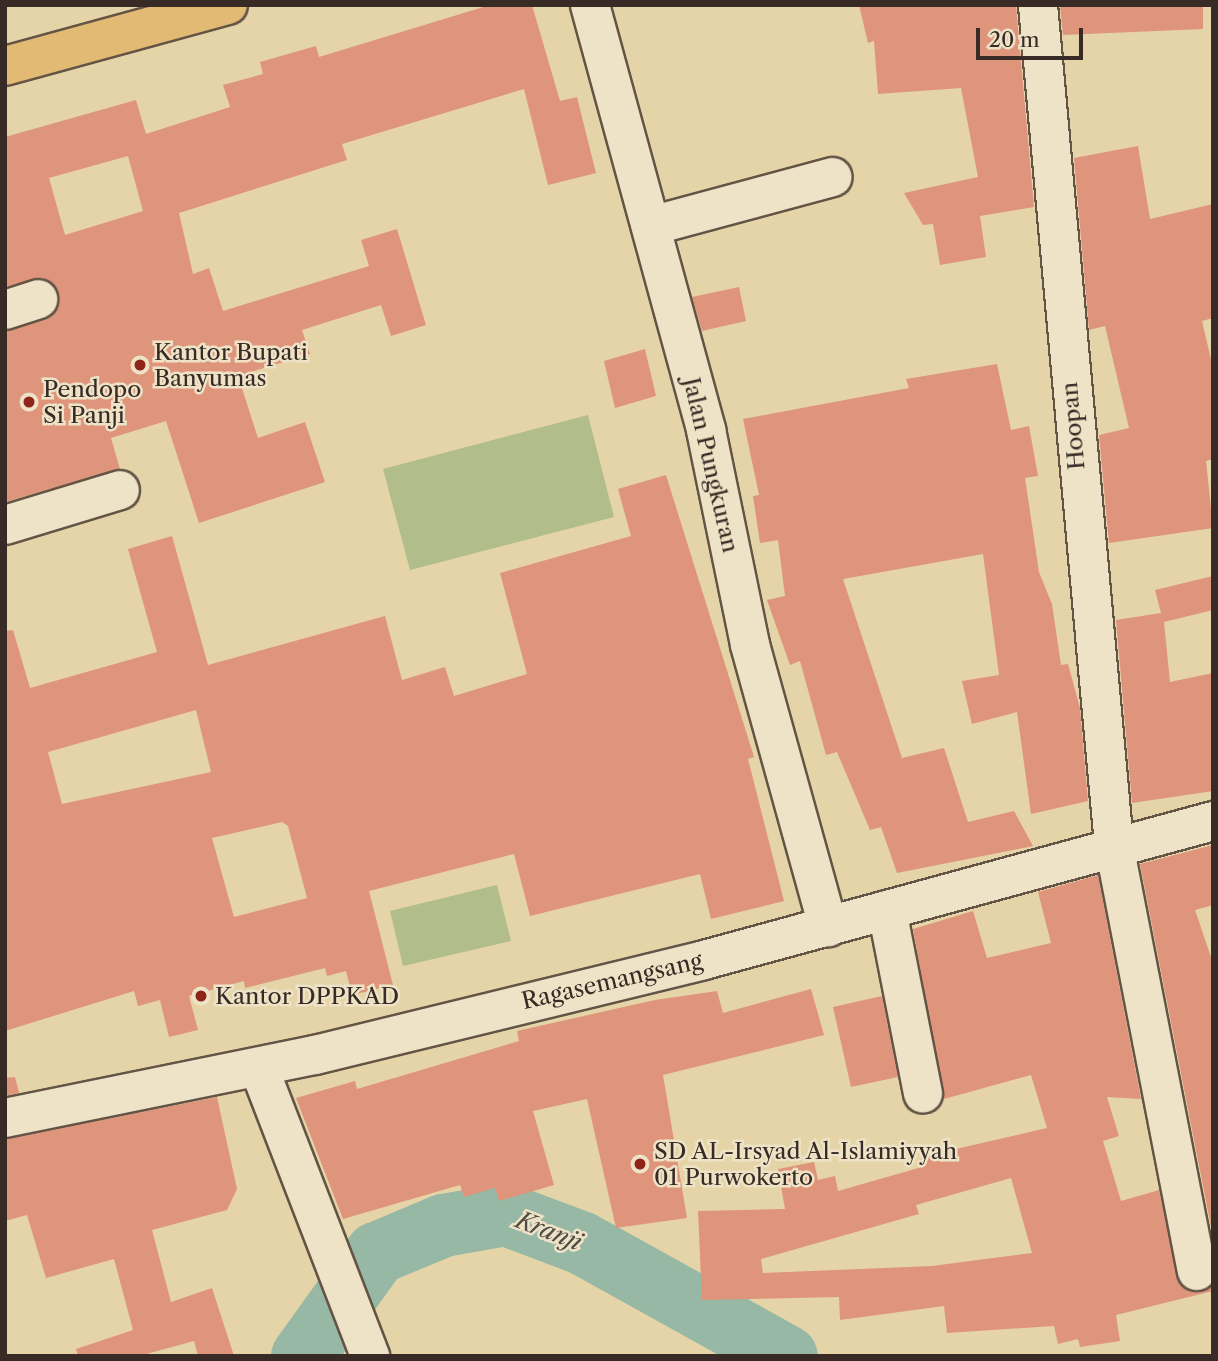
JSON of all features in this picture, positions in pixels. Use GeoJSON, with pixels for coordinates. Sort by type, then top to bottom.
{"type":"FeatureCollection","features":[{"type":"Feature","properties":{"kind":"main road"},"geometry":{"type":"LineString","coordinates":[[5,66],[228,5]]}},
{"type":"Feature","properties":{"kind":"street","name":"Jalan Pungkuran"},"geometry":{"type":"LineString","coordinates":[[590,5],[706,430],[750,645],[828,927]]}},
{"type":"Feature","properties":{"kind":"street","name":"Hoopan"},"geometry":{"type":"LineString","coordinates":[[1038,5],[1092,660],[1114,845],[1197,1271]]}},
{"type":"Feature","properties":{"kind":"street"},"geometry":{"type":"LineString","coordinates":[[651,226],[833,177]]}},
{"type":"Feature","properties":{"kind":"street"},"geometry":{"type":"LineString","coordinates":[[5,525],[120,490]]}},
{"type":"Feature","properties":{"kind":"street","name":"Ragasemangsang"},"geometry":{"type":"LineString","coordinates":[[5,1118],[259,1068],[828,927],[1114,845],[1213,821]]}},
{"type":"Feature","properties":{"kind":"street"},"geometry":{"type":"LineString","coordinates":[[887,910],[923,1093]]}},
{"type":"Feature","properties":{"kind":"street"},"geometry":{"type":"LineString","coordinates":[[259,1068],[370,1356]]}},
{"type":"Feature","properties":{"kind":"green space"},"geometry":{"type":"Polygon","coordinates":[[[588,415],[614,517],[410,570],[383,469],[588,415]]]}},
{"type":"Feature","properties":{"kind":"green space"},"geometry":{"type":"Polygon","coordinates":[[[497,885],[511,941],[403,966],[390,911],[497,885]]]}},
{"type":"Feature","properties":{"kind":"building"},"geometry":{"type":"Polygon","coordinates":[[[490,5],[532,5],[560,101],[577,97],[596,173],[548,185],[524,89],[342,144],[347,160],[179,213],[193,274],[209,268],[223,311],[369,266],[361,240],[397,229],[426,325],[391,336],[381,305],[302,330],[310,354],[238,376],[258,438],[305,422],[325,482],[199,523],[166,421],[111,438],[120,469],[5,502],[5,331],[46,319],[59,303],[58,291],[43,278],[5,287],[5,137],[136,100],[146,134],[230,107],[223,85],[263,74],[260,62],[316,46],[319,57],[490,5]],[[128,156],[49,178],[65,235],[143,211],[128,156]]]}},
{"type":"Feature","properties":{"kind":"building"},"geometry":{"type":"Polygon","coordinates":[[[859,5],[1016,5],[1034,207],[980,216],[986,257],[940,265],[933,224],[923,225],[904,193],[978,177],[961,88],[878,94],[874,41],[868,43],[859,5]]]}},
{"type":"Feature","properties":{"kind":"building"},"geometry":{"type":"Polygon","coordinates":[[[1060,5],[1203,5],[1203,29],[1063,35],[1060,5]]]}},
{"type":"Feature","properties":{"kind":"building"},"geometry":{"type":"Polygon","coordinates":[[[1138,146],[1150,219],[1213,204],[1213,318],[1202,321],[1213,368],[1213,459],[1206,461],[1213,528],[1109,543],[1099,435],[1129,428],[1105,326],[1089,330],[1074,158],[1138,146]]]}},
{"type":"Feature","properties":{"kind":"building"},"geometry":{"type":"Polygon","coordinates":[[[739,287],[746,321],[702,331],[692,297],[739,287]]]}},
{"type":"Feature","properties":{"kind":"building"},"geometry":{"type":"Polygon","coordinates":[[[645,349],[656,396],[615,408],[604,361],[645,349]]]}},
{"type":"Feature","properties":{"kind":"building"},"geometry":{"type":"Polygon","coordinates":[[[997,364],[1011,430],[1029,426],[1038,476],[1025,478],[1039,572],[1052,604],[1061,665],[1068,664],[1080,708],[1088,801],[1031,814],[1017,712],[972,724],[962,681],[999,675],[983,554],[843,579],[902,758],[944,748],[968,822],[1014,811],[1033,846],[897,873],[881,827],[870,830],[837,752],[826,755],[800,661],[790,665],[767,600],[785,596],[778,540],[760,543],[753,496],[759,495],[743,419],[909,388],[906,379],[997,364]]]}},
{"type":"Feature","properties":{"kind":"building"},"geometry":{"type":"Polygon","coordinates":[[[666,475],[754,757],[748,759],[784,901],[711,919],[700,874],[530,916],[514,854],[369,891],[393,985],[352,995],[346,971],[327,976],[325,968],[245,988],[244,981],[189,996],[198,1030],[169,1037],[160,1000],[138,1006],[134,991],[5,1031],[5,631],[13,630],[30,688],[157,652],[128,549],[172,536],[208,665],[385,616],[402,680],[445,667],[454,696],[527,674],[500,573],[631,536],[618,489],[666,475]],[[196,710],[48,752],[62,804],[211,772],[196,710]],[[282,822],[212,838],[234,917],[307,898],[288,826],[282,822]]]}},
{"type":"Feature","properties":{"kind":"building"},"geometry":{"type":"Polygon","coordinates":[[[1213,576],[1213,610],[1164,622],[1170,682],[1213,673],[1213,791],[1132,803],[1116,620],[1161,613],[1155,590],[1213,576]]]}},
{"type":"Feature","properties":{"kind":"building"},"geometry":{"type":"Polygon","coordinates":[[[1213,845],[1213,905],[1195,910],[1213,963],[1213,1237],[1140,864],[1213,845]]]}},
{"type":"Feature","properties":{"kind":"building"},"geometry":{"type":"Polygon","coordinates":[[[1098,875],[1141,1099],[1107,1097],[1119,1136],[1103,1141],[1121,1201],[1159,1190],[1180,1285],[1191,1292],[1213,1286],[1213,1291],[1116,1315],[1120,1341],[1080,1347],[1078,1339],[1058,1344],[1054,1326],[947,1333],[944,1306],[840,1320],[839,1297],[702,1300],[698,1211],[785,1209],[778,1169],[814,1162],[818,1180],[835,1176],[838,1191],[922,1167],[921,1157],[1047,1128],[1031,1075],[944,1099],[913,929],[973,911],[987,958],[1051,943],[1038,892],[1098,875]],[[1011,1178],[916,1205],[919,1214],[761,1259],[763,1273],[932,1266],[1032,1253],[1011,1178]]]}},
{"type":"Feature","properties":{"kind":"building"},"geometry":{"type":"Polygon","coordinates":[[[811,989],[824,1035],[663,1075],[687,1218],[616,1228],[587,1099],[533,1111],[554,1185],[499,1201],[495,1188],[464,1197],[460,1185],[343,1219],[296,1098],[355,1081],[357,1089],[519,1041],[517,1031],[655,1000],[717,991],[723,1013],[811,989]]]}},
{"type":"Feature","properties":{"kind":"building"},"geometry":{"type":"Polygon","coordinates":[[[882,996],[898,1077],[851,1087],[833,1007],[882,996]]]}},
{"type":"Feature","properties":{"kind":"building"},"geometry":{"type":"Polygon","coordinates":[[[15,1077],[19,1093],[5,1096],[5,1078],[15,1077]]]}},
{"type":"Feature","properties":{"kind":"building"},"geometry":{"type":"Polygon","coordinates":[[[217,1097],[237,1189],[227,1210],[152,1230],[171,1302],[212,1288],[234,1356],[198,1356],[194,1341],[139,1356],[78,1356],[76,1349],[133,1330],[114,1259],[46,1278],[27,1215],[5,1221],[5,1139],[217,1097]]]}},
{"type":"Feature","properties":{"kind":"waterway","name":"Kranji"},"geometry":{"type":"LineString","coordinates":[[302,1356],[376,1253],[443,1225],[505,1214],[582,1243],[786,1356]]}},
{"type":"Feature","properties":{"kind":"place","name":"Kantor Bupati Banyumas"},"geometry":{"type":"Point","coordinates":[140,365]}},
{"type":"Feature","properties":{"kind":"place","name":"Pendopo Si Panji"},"geometry":{"type":"Point","coordinates":[29,402]}},
{"type":"Feature","properties":{"kind":"place","name":"Kantor DPPKAD"},"geometry":{"type":"Point","coordinates":[201,996]}},
{"type":"Feature","properties":{"kind":"place","name":"SD AL-Irsyad Al-Islamiyyah 01 Purwokerto"},"geometry":{"type":"Point","coordinates":[640,1164]}}]}
